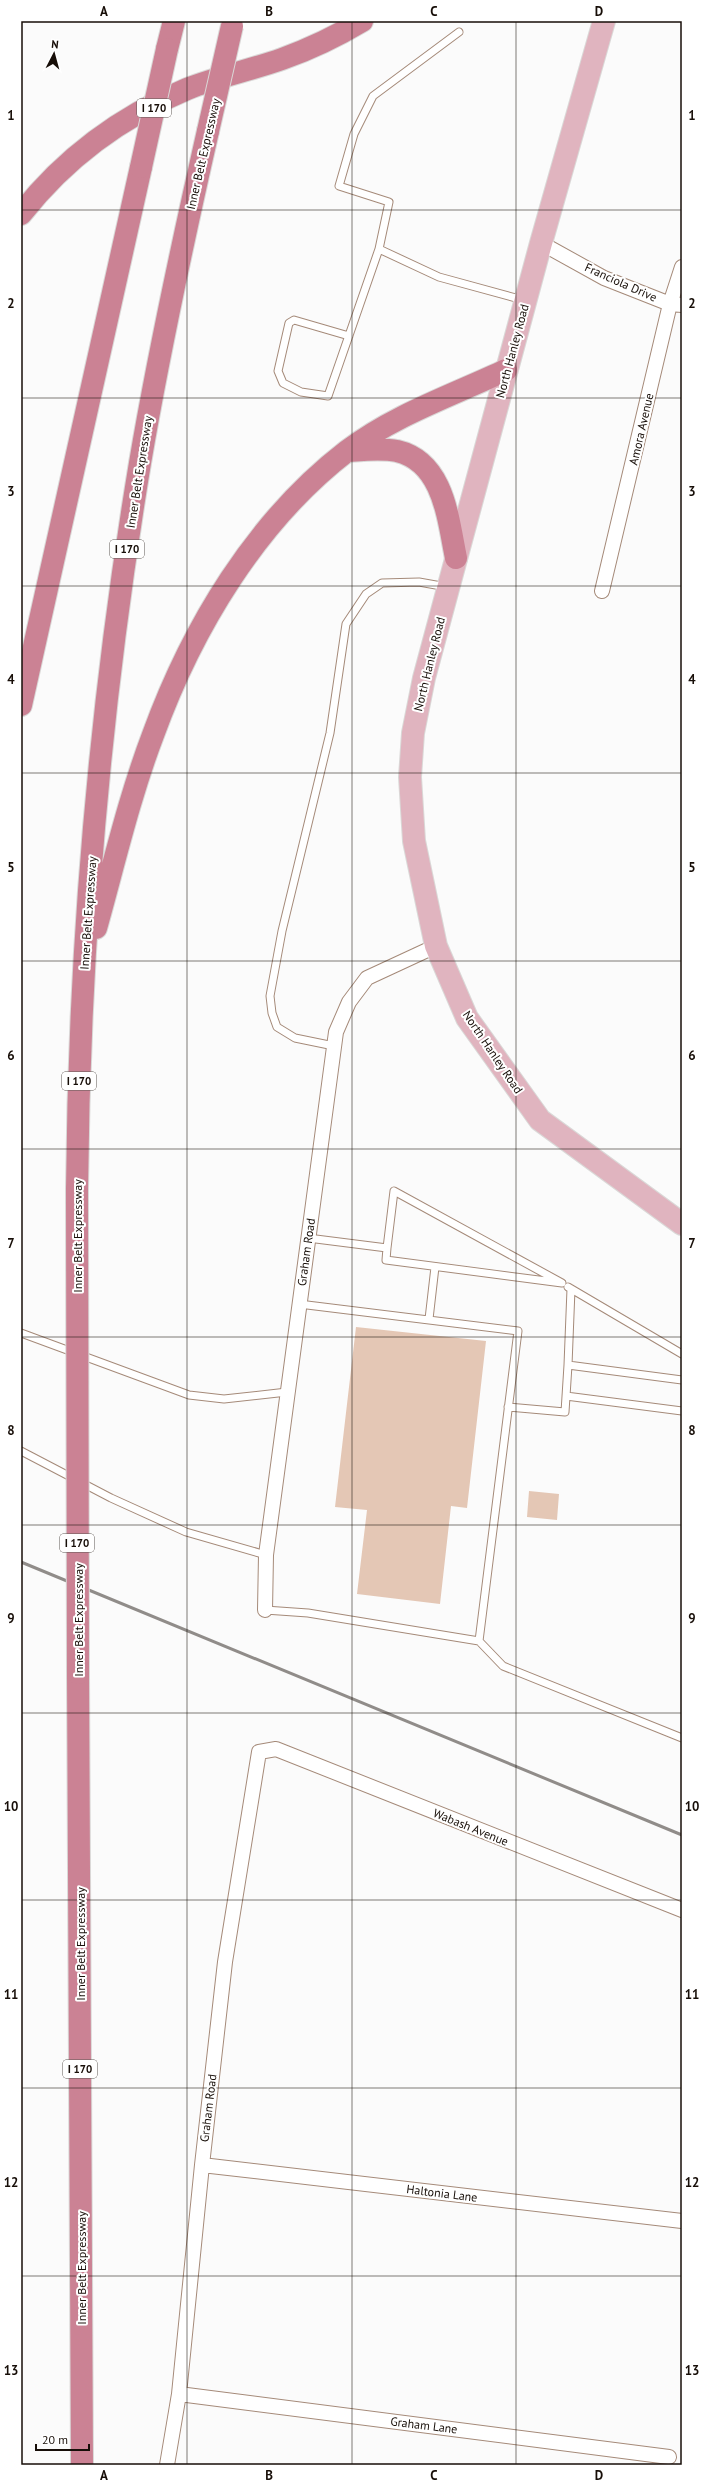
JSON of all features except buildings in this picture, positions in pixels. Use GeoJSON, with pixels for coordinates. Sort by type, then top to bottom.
{"type":"FeatureCollection","features":[{"type":"Feature","properties":{"kind":"highway","name":"I 170"},"geometry":{"type":"LineString","coordinates":[[21,705],[174,21]]}},
{"type":"Feature","properties":{"kind":"highway"},"geometry":{"type":"LineString","coordinates":[[21,214],[60,170],[105,133],[132,115],[187,89],[283,58],[337,36],[362,21]]}},
{"type":"Feature","properties":{"kind":"highway","name":"Inner Belt Expressway"},"geometry":{"type":"LineString","coordinates":[[82,2465],[77,1182],[84,972],[98,779],[121,590],[162,338],[232,23]]}},
{"type":"Feature","properties":{"kind":"highway"},"geometry":{"type":"LineString","coordinates":[[84,972],[134,790],[153,735],[178,674],[210,615],[244,560],[274,519],[307,484],[348,451],[379,430],[419,409],[506,370]]}},
{"type":"Feature","properties":{"kind":"highway"},"geometry":{"type":"LineString","coordinates":[[348,451],[383,449],[398,452],[422,465],[440,488],[456,558]]}},
{"type":"Feature","properties":{"kind":"main road","name":"North Hanley Road"},"geometry":{"type":"LineString","coordinates":[[604,21],[541,242],[424,678],[412,733],[410,777],[414,841],[436,946],[467,1018],[540,1120],[682,1224]]}},
{"type":"Feature","properties":{"kind":"street","name":"Franciola Drive"},"geometry":{"type":"LineString","coordinates":[[541,242],[604,278],[676,304]]}},
{"type":"Feature","properties":{"kind":"street","name":"Amora Avenue"},"geometry":{"type":"LineString","coordinates":[[602,591],[676,304],[682,267]]}},
{"type":"Feature","properties":{"kind":"street","name":"Graham Road"},"geometry":{"type":"LineString","coordinates":[[265,1610],[266,1555],[336,1032],[349,1002],[367,978],[436,946]]}},
{"type":"Feature","properties":{"kind":"street","name":"Wabash Avenue"},"geometry":{"type":"LineString","coordinates":[[259,1752],[276,1749],[682,1910]]}},
{"type":"Feature","properties":{"kind":"street","name":"Graham Road"},"geometry":{"type":"LineString","coordinates":[[167,2465],[179,2394],[202,2165],[225,1962],[259,1752]]}},
{"type":"Feature","properties":{"kind":"street","name":"Haltonia Lane"},"geometry":{"type":"LineString","coordinates":[[202,2165],[682,2221]]}},
{"type":"Feature","properties":{"kind":"street","name":"Graham Lane"},"geometry":{"type":"LineString","coordinates":[[179,2394],[669,2457]]}},
{"type":"Feature","properties":{"kind":"lane"},"geometry":{"type":"LineString","coordinates":[[349,336],[294,320],[289,323],[278,371],[283,383],[301,392],[328,396],[349,336],[379,249],[389,202],[339,186],[354,134],[373,96],[459,32]]}},
{"type":"Feature","properties":{"kind":"lane"},"geometry":{"type":"LineString","coordinates":[[379,249],[439,277],[525,301]]}},
{"type":"Feature","properties":{"kind":"lane"},"geometry":{"type":"LineString","coordinates":[[334,1046],[295,1038],[277,1027],[272,1013],[270,996],[282,931],[330,733],[346,624],[366,594],[382,583],[419,582],[448,588]]}},
{"type":"Feature","properties":{"kind":"lane"},"geometry":{"type":"LineString","coordinates":[[562,1283],[386,1260],[394,1191],[562,1283],[571,1288],[682,1354]]}},
{"type":"Feature","properties":{"kind":"lane"},"geometry":{"type":"LineString","coordinates":[[308,1238],[387,1248]]}},
{"type":"Feature","properties":{"kind":"lane"},"geometry":{"type":"LineString","coordinates":[[429,1319],[435,1267]]}},
{"type":"Feature","properties":{"kind":"lane"},"geometry":{"type":"LineString","coordinates":[[508,1407],[565,1412],[571,1288]]}},
{"type":"Feature","properties":{"kind":"lane"},"geometry":{"type":"LineString","coordinates":[[299,1304],[518,1331],[479,1641]]}},
{"type":"Feature","properties":{"kind":"lane"},"geometry":{"type":"LineString","coordinates":[[21,1332],[189,1395],[224,1399],[288,1392]]}},
{"type":"Feature","properties":{"kind":"lane"},"geometry":{"type":"LineString","coordinates":[[568,1365],[682,1380]]}},
{"type":"Feature","properties":{"kind":"lane"},"geometry":{"type":"LineString","coordinates":[[566,1396],[682,1411]]}},
{"type":"Feature","properties":{"kind":"lane"},"geometry":{"type":"LineString","coordinates":[[21,1451],[111,1498],[186,1532],[266,1555]]}},
{"type":"Feature","properties":{"kind":"lane"},"geometry":{"type":"LineString","coordinates":[[265,1610],[308,1613],[479,1641],[503,1666],[682,1738]]}},
{"type":"Feature","properties":{"kind":"railway"},"geometry":{"type":"LineString","coordinates":[[21,1562],[682,1835]]}}]}
